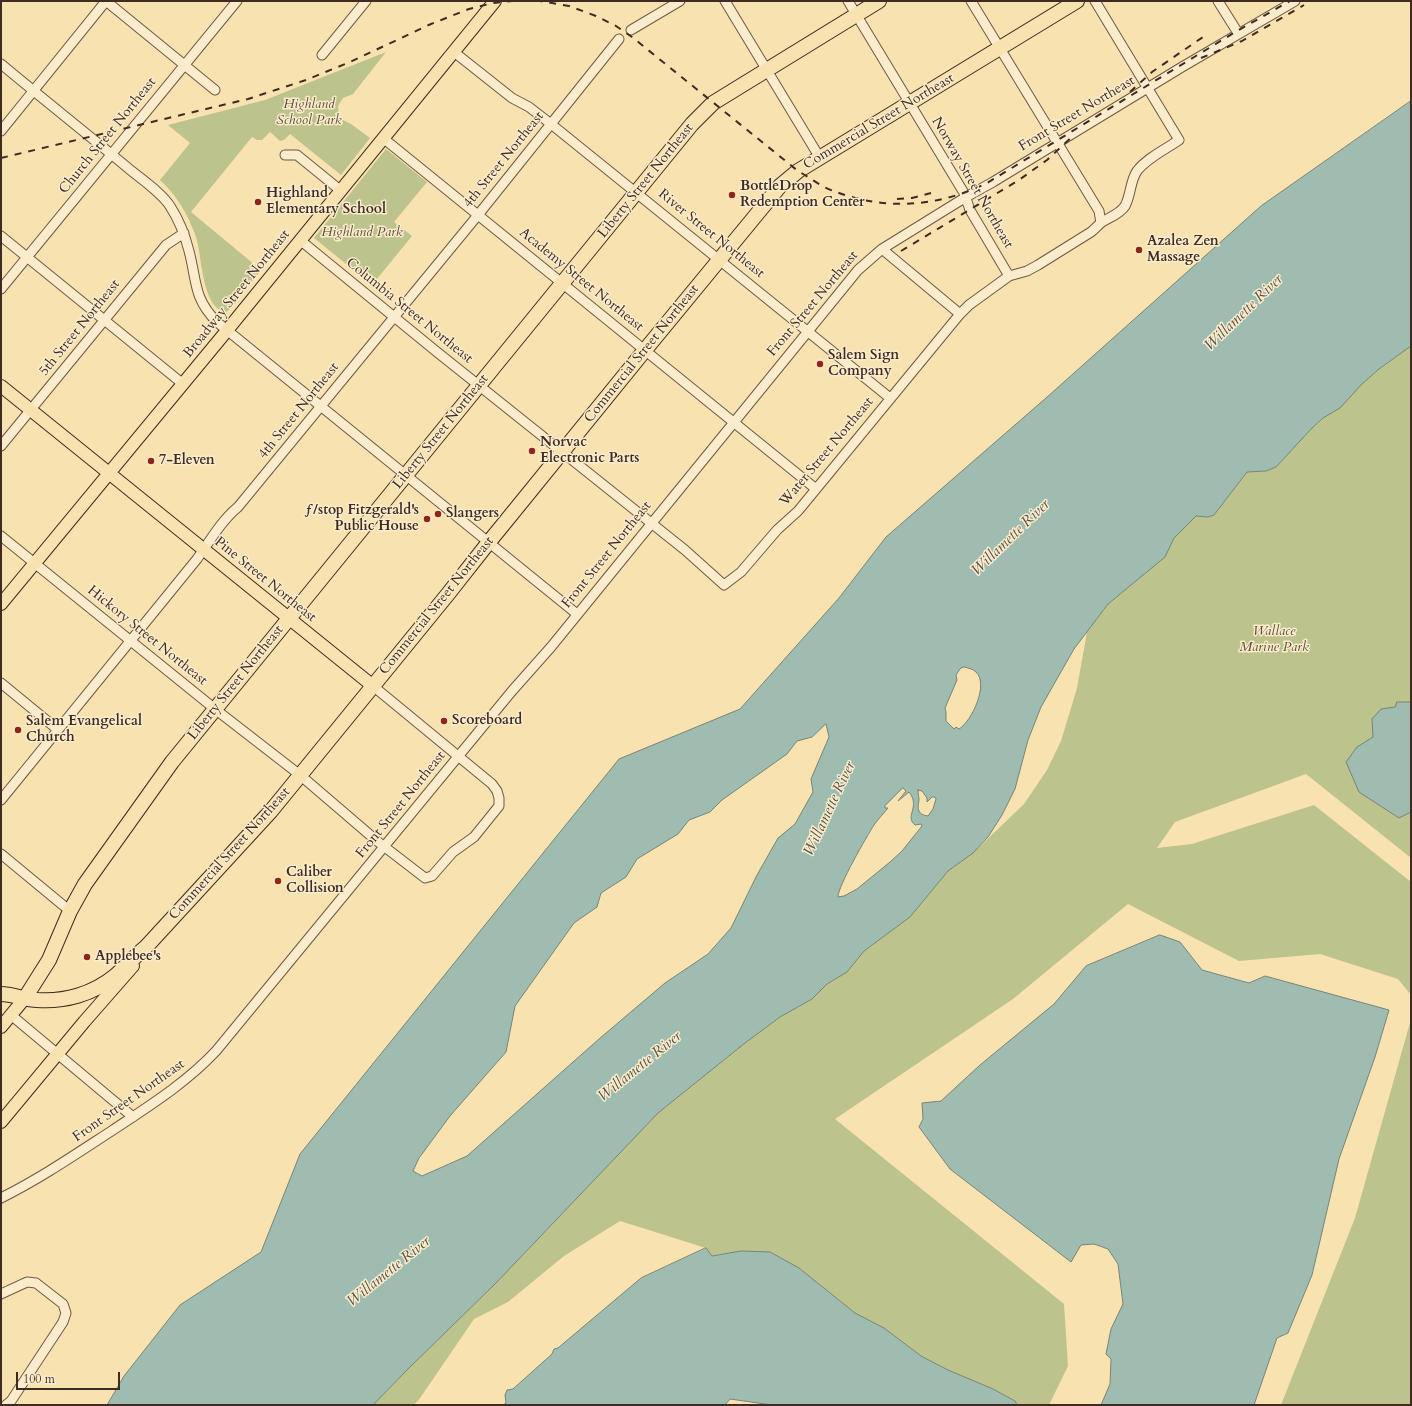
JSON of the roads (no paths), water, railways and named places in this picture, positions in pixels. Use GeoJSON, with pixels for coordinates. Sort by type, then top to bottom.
{"type":"FeatureCollection","features":[{"type":"Feature","properties":{"kind":"highway","name":"Liberty Street Northeast"},"geometry":{"type":"LineString","coordinates":[[25,998],[49,960],[70,911],[85,884],[117,837],[172,762],[706,108],[879,1]]}},
{"type":"Feature","properties":{"kind":"highway","name":"Commercial Street Northeast"},"geometry":{"type":"LineString","coordinates":[[146,947],[271,811],[775,190],[791,176],[1077,1]]}},
{"type":"Feature","properties":{"kind":"highway"},"geometry":{"type":"LineString","coordinates":[[1,994],[35,1000],[68,998],[95,989],[114,977],[130,960],[146,947]]}},
{"type":"Feature","properties":{"kind":"main road","name":"Broadway Street Northeast"},"geometry":{"type":"LineString","coordinates":[[1,604],[495,1]]}},
{"type":"Feature","properties":{"kind":"main road","name":"Pine Street Northeast"},"geometry":{"type":"LineString","coordinates":[[1,386],[373,686]]}},
{"type":"Feature","properties":{"kind":"main road","name":"Commercial Street Northeast"},"geometry":{"type":"LineString","coordinates":[[1,1122],[138,960],[146,947]]}},
{"type":"Feature","properties":{"kind":"main road","name":"Liberty Street Northeast"},"geometry":{"type":"LineString","coordinates":[[1,1027],[25,998]]}},
{"type":"Feature","properties":{"kind":"street"},"geometry":{"type":"LineString","coordinates":[[1,131],[106,1],[215,90]]}},
{"type":"Feature","properties":{"kind":"street","name":"Church Street Northeast"},"geometry":{"type":"LineString","coordinates":[[1,289],[237,1]]}},
{"type":"Feature","properties":{"kind":"street"},"geometry":{"type":"LineString","coordinates":[[322,55],[366,1]]}},
{"type":"Feature","properties":{"kind":"street"},"geometry":{"type":"LineString","coordinates":[[632,30],[680,1]]}},
{"type":"Feature","properties":{"kind":"street"},"geometry":{"type":"LineString","coordinates":[[725,1],[820,158]]}},
{"type":"Feature","properties":{"kind":"street","name":"Norway Street Northeast"},"geometry":{"type":"LineString","coordinates":[[848,1],[966,197],[970,210],[1010,276]]}},
{"type":"Feature","properties":{"kind":"street"},"geometry":{"type":"LineString","coordinates":[[970,1],[1099,211],[1100,223]]}},
{"type":"Feature","properties":{"kind":"street"},"geometry":{"type":"LineString","coordinates":[[1095,1],[1148,88]]}},
{"type":"Feature","properties":{"kind":"street"},"geometry":{"type":"LineString","coordinates":[[1218,1],[1238,34]]}},
{"type":"Feature","properties":{"kind":"street","name":"Front Street Northeast"},"geometry":{"type":"LineString","coordinates":[[1,1198],[37,1180],[134,1117],[181,1084],[216,1051],[577,614],[858,270],[882,248],[1295,1]]}},
{"type":"Feature","properties":{"kind":"street","name":"4th Street Northeast"},"geometry":{"type":"LineString","coordinates":[[1,800],[203,550],[208,541],[231,513],[238,507],[478,215],[619,39]]}},
{"type":"Feature","properties":{"kind":"street","name":"River Street Northeast"},"geometry":{"type":"LineString","coordinates":[[454,52],[512,98],[529,107],[551,124],[808,330],[890,398]]}},
{"type":"Feature","properties":{"kind":"street"},"geometry":{"type":"LineString","coordinates":[[1,64],[111,154],[169,204],[184,233],[190,252],[198,295],[211,317],[577,614]]}},
{"type":"Feature","properties":{"kind":"street","name":"Water Street Northeast"},"geometry":{"type":"LineString","coordinates":[[724,585],[741,572],[777,530],[798,511],[890,398],[969,305],[1010,276],[1027,271],[1038,265],[1096,229],[1100,223],[1114,215],[1124,206],[1132,181],[1140,168],[1149,160],[1179,140],[1148,88]]}},
{"type":"Feature","properties":{"kind":"street","name":"Academy Street Northeast"},"geometry":{"type":"LineString","coordinates":[[384,138],[816,489]]}},
{"type":"Feature","properties":{"kind":"street"},"geometry":{"type":"LineString","coordinates":[[285,155],[297,155],[340,190]]}},
{"type":"Feature","properties":{"kind":"street","name":"5th Street Northeast"},"geometry":{"type":"LineString","coordinates":[[1,446],[166,245],[184,233]]}},
{"type":"Feature","properties":{"kind":"street"},"geometry":{"type":"LineString","coordinates":[[1,236],[182,384]]}},
{"type":"Feature","properties":{"kind":"street","name":"Columbia Street Northeast"},"geometry":{"type":"LineString","coordinates":[[300,240],[479,386],[685,550],[724,585]]}},
{"type":"Feature","properties":{"kind":"street"},"geometry":{"type":"LineString","coordinates":[[882,248],[960,314]]}},
{"type":"Feature","properties":{"kind":"street","name":"Hickory Street Northeast"},"geometry":{"type":"LineString","coordinates":[[1,536],[215,709],[300,775],[425,878]]}},
{"type":"Feature","properties":{"kind":"street"},"geometry":{"type":"LineString","coordinates":[[1,684],[57,729]]}},
{"type":"Feature","properties":{"kind":"street","name":"Pine Street Northeast"},"geometry":{"type":"LineString","coordinates":[[373,686],[492,784],[497,791],[499,798],[499,806],[474,837],[453,852],[432,876],[425,878]]}},
{"type":"Feature","properties":{"kind":"street"},"geometry":{"type":"LineString","coordinates":[[1,854],[70,911]]}},
{"type":"Feature","properties":{"kind":"street"},"geometry":{"type":"LineString","coordinates":[[11,1015],[134,1117]]}},
{"type":"Feature","properties":{"kind":"street"},"geometry":{"type":"LineString","coordinates":[[1,1294],[27,1282],[36,1283],[64,1304],[66,1313],[63,1322],[11,1401],[6,1405]]}},
{"type":"Feature","properties":{"kind":"water","name":"Willamette River"},"geometry":{"type":"Polygon","coordinates":[[[1411,101],[1411,346],[1379,369],[1362,384],[1340,408],[1323,418],[1276,467],[1266,471],[1247,472],[1214,515],[1208,517],[1196,516],[1174,538],[1165,557],[1108,604],[1074,649],[1041,707],[1028,740],[1015,789],[1002,815],[988,837],[973,853],[948,871],[910,917],[864,951],[847,972],[827,984],[812,999],[780,1017],[745,1043],[658,1113],[496,1283],[373,1405],[107,1405],[124,1376],[180,1305],[261,1252],[300,1154],[619,759],[740,709],[839,598],[886,537],[1046,398],[1261,206],[1411,101]],[[964,667],[960,669],[956,675],[957,680],[945,708],[946,721],[954,729],[956,727],[959,729],[964,725],[974,711],[981,685],[980,678],[975,671],[964,667]],[[826,724],[812,737],[797,741],[787,754],[722,800],[710,812],[689,820],[678,834],[637,859],[626,877],[601,893],[597,907],[574,923],[515,1006],[506,1052],[450,1116],[419,1158],[413,1171],[422,1176],[467,1156],[599,1039],[665,983],[708,954],[731,928],[757,875],[778,838],[795,824],[813,792],[811,779],[829,737],[826,724]],[[903,788],[885,806],[885,808],[888,808],[874,825],[848,872],[839,891],[838,897],[844,896],[857,889],[890,862],[902,851],[922,826],[921,824],[915,825],[912,822],[911,815],[913,802],[909,792],[898,801],[906,791],[903,788]],[[918,790],[918,806],[920,813],[928,816],[933,809],[936,799],[935,797],[932,797],[927,802],[927,798],[922,791],[918,790]]]}},
{"type":"Feature","properties":{"kind":"water"},"geometry":{"type":"Polygon","coordinates":[[[1397,702],[1411,702],[1411,812],[1399,818],[1359,792],[1346,762],[1357,747],[1373,737],[1372,719],[1381,709],[1395,707],[1397,702]]]}},
{"type":"Feature","properties":{"kind":"water"},"geometry":{"type":"Polygon","coordinates":[[[1160,935],[1180,942],[1202,970],[1249,983],[1265,976],[1389,1010],[1375,1057],[1339,1159],[1312,1275],[1288,1333],[1277,1338],[1254,1405],[1101,1405],[1110,1384],[1111,1359],[1106,1354],[1111,1329],[1123,1304],[1118,1264],[1108,1249],[1094,1244],[1081,1245],[1071,1262],[950,1169],[919,1127],[923,1119],[922,1103],[941,1101],[980,1065],[1054,1004],[1086,966],[1160,935]]]}},
{"type":"Feature","properties":{"kind":"water"},"geometry":{"type":"Polygon","coordinates":[[[706,1248],[712,1256],[741,1251],[770,1252],[799,1268],[855,1313],[884,1328],[921,1356],[948,1370],[993,1389],[1015,1401],[1017,1405],[772,1405],[730,1399],[725,1405],[503,1405],[506,1403],[505,1395],[507,1390],[513,1389],[552,1354],[554,1349],[558,1348],[641,1278],[706,1248]]]}},
{"type":"Feature","properties":{"kind":"railway"},"geometry":{"type":"LineString","coordinates":[[1,158],[248,99],[306,80],[350,62],[431,24],[469,9],[493,3],[540,1],[569,6],[596,16],[616,26],[632,37],[798,171],[824,187],[844,195],[885,203],[906,204],[926,202],[967,192],[987,183],[1237,31],[1290,1]]}},
{"type":"Feature","properties":{"kind":"railway"},"geometry":{"type":"LineString","coordinates":[[1201,58],[1242,41],[1304,5]]}},
{"type":"Feature","properties":{"kind":"railway"},"geometry":{"type":"LineString","coordinates":[[1130,92],[1152,72],[1203,37]]}},
{"type":"Feature","properties":{"kind":"railway"},"geometry":{"type":"LineString","coordinates":[[901,251],[1019,180],[1047,160],[1074,135]]}},
{"type":"Feature","properties":{"kind":"railway"},"geometry":{"type":"LineString","coordinates":[[897,199],[912,198],[931,193]]}},
{"type":"Feature","properties":{"kind":"place","name":"BottleDrop Redemption Center"},"geometry":{"type":"Point","coordinates":[732,195]}},
{"type":"Feature","properties":{"kind":"place","name":"Highland Elementary School"},"geometry":{"type":"Point","coordinates":[258,202]}},
{"type":"Feature","properties":{"kind":"place","name":"Azalea Zen Massage"},"geometry":{"type":"Point","coordinates":[1139,250]}},
{"type":"Feature","properties":{"kind":"place","name":"Salem Sign Company"},"geometry":{"type":"Point","coordinates":[820,364]}},
{"type":"Feature","properties":{"kind":"place","name":"Norvac Electronic Parts"},"geometry":{"type":"Point","coordinates":[532,451]}},
{"type":"Feature","properties":{"kind":"place","name":"7-Eleven"},"geometry":{"type":"Point","coordinates":[151,461]}},
{"type":"Feature","properties":{"kind":"place","name":"Slangers"},"geometry":{"type":"Point","coordinates":[438,514]}},
{"type":"Feature","properties":{"kind":"place","name":"ƒ/stop Fitzgerald's Public House"},"geometry":{"type":"Point","coordinates":[427,519]}},
{"type":"Feature","properties":{"kind":"place","name":"Scoreboard"},"geometry":{"type":"Point","coordinates":[444,721]}},
{"type":"Feature","properties":{"kind":"place","name":"Salem Evangelical Church"},"geometry":{"type":"Point","coordinates":[18,730]}},
{"type":"Feature","properties":{"kind":"place","name":"Caliber Collision"},"geometry":{"type":"Point","coordinates":[278,881]}},
{"type":"Feature","properties":{"kind":"place","name":"Applebee's"},"geometry":{"type":"Point","coordinates":[87,957]}},
{"type":"Feature","properties":{"kind":"park label","name":"Highland School Park"},"geometry":{"type":"Point","coordinates":[309,114]}},
{"type":"Feature","properties":{"kind":"park label","name":"Highland Park"},"geometry":{"type":"Point","coordinates":[362,233]}},
{"type":"Feature","properties":{"kind":"park label","name":"Wallace Marine Park"},"geometry":{"type":"Point","coordinates":[1274,640]}}]}
